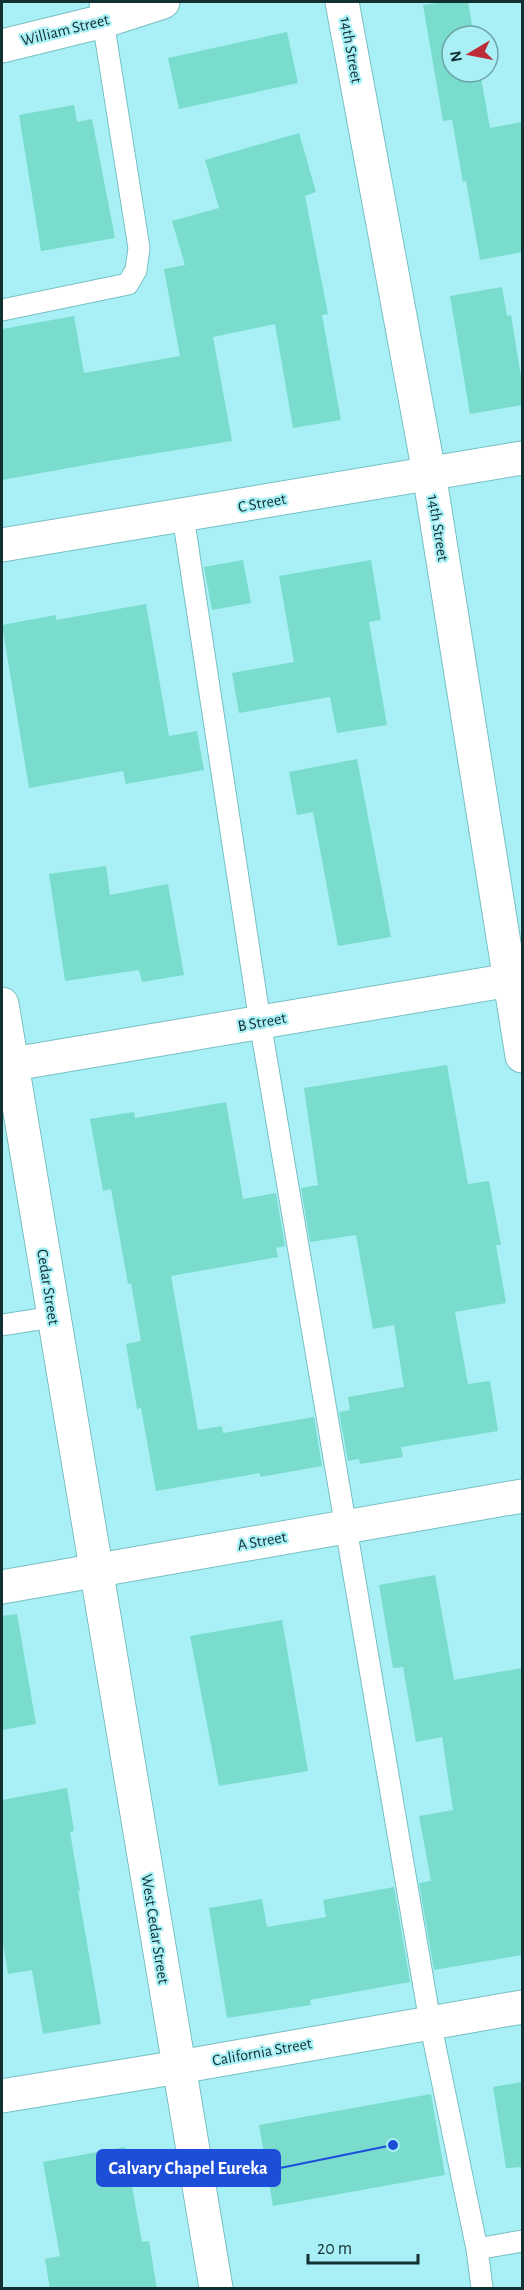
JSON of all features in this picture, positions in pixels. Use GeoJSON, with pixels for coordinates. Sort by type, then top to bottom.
{"type":"FeatureCollection","features":[{"type":"Feature","properties":{"kind":"street","name":"William Street"},"geometry":{"type":"LineString","coordinates":[[2,46],[102,11],[163,2]]}},
{"type":"Feature","properties":{"kind":"street","name":"14th Street"},"geometry":{"type":"LineString","coordinates":[[342,2],[429,473],[516,979],[522,1056]]}},
{"type":"Feature","properties":{"kind":"street","name":"C Street"},"geometry":{"type":"LineString","coordinates":[[2,545],[522,458]]}},
{"type":"Feature","properties":{"kind":"street","name":"B Street"},"geometry":{"type":"LineString","coordinates":[[6,1065],[516,979]]}},
{"type":"Feature","properties":{"kind":"street","name":"Cedar Street"},"geometry":{"type":"LineString","coordinates":[[2,1004],[6,1065],[53,1317],[95,1570]]}},
{"type":"Feature","properties":{"kind":"street","name":"A Street"},"geometry":{"type":"LineString","coordinates":[[2,1587],[522,1496]]}},
{"type":"Feature","properties":{"kind":"street","name":"West Cedar Street"},"geometry":{"type":"LineString","coordinates":[[95,1570],[216,2289]]}},
{"type":"Feature","properties":{"kind":"street","name":"California Street"},"geometry":{"type":"LineString","coordinates":[[2,2096],[522,2007]]}},
{"type":"Feature","properties":{"kind":"lane"},"geometry":{"type":"LineString","coordinates":[[2,310],[128,284],[136,270],[139,248],[102,11]]}},
{"type":"Feature","properties":{"kind":"lane"},"geometry":{"type":"LineString","coordinates":[[183,516],[260,1022],[430,2022],[477,2249],[482,2289]]}},
{"type":"Feature","properties":{"kind":"lane"},"geometry":{"type":"LineString","coordinates":[[2,1325],[53,1317]]}},
{"type":"Feature","properties":{"kind":"lane"},"geometry":{"type":"LineString","coordinates":[[477,2249],[522,2241]]}},
{"type":"Feature","properties":{"kind":"building"},"geometry":{"type":"Polygon","coordinates":[[[468,2],[472,24],[440,24],[440,84],[482,84],[490,128],[522,122],[522,252],[480,260],[452,120],[443,121],[423,5],[468,2]]]}},
{"type":"Feature","properties":{"kind":"building"},"geometry":{"type":"Polygon","coordinates":[[[287,32],[298,83],[179,109],[168,58],[287,32]]]}},
{"type":"Feature","properties":{"kind":"building"},"geometry":{"type":"Polygon","coordinates":[[[74,105],[77,122],[92,119],[115,238],[41,251],[19,115],[74,105]]]}},
{"type":"Feature","properties":{"kind":"building"},"geometry":{"type":"Polygon","coordinates":[[[299,133],[316,192],[305,196],[328,314],[322,315],[341,420],[293,428],[275,324],[213,337],[232,441],[2,480],[2,329],[74,316],[84,373],[180,356],[164,269],[185,265],[172,221],[219,208],[205,160],[299,133]]]}},
{"type":"Feature","properties":{"kind":"building"},"geometry":{"type":"Polygon","coordinates":[[[502,287],[507,316],[511,315],[522,383],[522,405],[470,414],[450,296],[502,287]]]}},
{"type":"Feature","properties":{"kind":"building"},"geometry":{"type":"Polygon","coordinates":[[[243,560],[251,603],[212,610],[204,567],[243,560]]]}},
{"type":"Feature","properties":{"kind":"building"},"geometry":{"type":"Polygon","coordinates":[[[371,560],[381,620],[369,622],[387,725],[337,733],[330,697],[239,713],[232,673],[294,662],[279,576],[371,560]]]}},
{"type":"Feature","properties":{"kind":"building"},"geometry":{"type":"Polygon","coordinates":[[[146,604],[169,736],[197,731],[204,770],[126,784],[123,771],[29,788],[2,625],[56,615],[56,620],[146,604]]]}},
{"type":"Feature","properties":{"kind":"building"},"geometry":{"type":"Polygon","coordinates":[[[357,759],[391,937],[338,946],[313,812],[297,815],[289,772],[357,759]]]}},
{"type":"Feature","properties":{"kind":"building"},"geometry":{"type":"Polygon","coordinates":[[[106,866],[110,895],[168,884],[184,975],[142,982],[139,970],[65,981],[49,874],[106,866]]]}},
{"type":"Feature","properties":{"kind":"building"},"geometry":{"type":"Polygon","coordinates":[[[447,1065],[468,1184],[489,1181],[501,1245],[496,1245],[506,1303],[455,1312],[468,1384],[490,1381],[498,1431],[401,1447],[403,1457],[360,1464],[359,1459],[348,1461],[339,1412],[350,1410],[348,1397],[404,1387],[394,1325],[373,1329],[356,1235],[310,1242],[301,1188],[318,1185],[304,1088],[447,1065]]]}},
{"type":"Feature","properties":{"kind":"building"},"geometry":{"type":"Polygon","coordinates":[[[226,1102],[243,1199],[276,1193],[285,1246],[276,1248],[278,1257],[171,1276],[198,1430],[222,1426],[223,1433],[314,1417],[322,1466],[260,1477],[260,1473],[156,1491],[141,1408],[137,1409],[126,1344],[141,1341],[131,1283],[128,1284],[111,1189],[103,1191],[90,1119],[134,1112],[135,1118],[226,1102]]]}},
{"type":"Feature","properties":{"kind":"building"},"geometry":{"type":"Polygon","coordinates":[[[435,1575],[454,1680],[522,1668],[522,1955],[434,1970],[419,1883],[431,1881],[419,1816],[453,1810],[442,1737],[416,1742],[403,1667],[393,1668],[379,1585],[435,1575]]]}},
{"type":"Feature","properties":{"kind":"building"},"geometry":{"type":"Polygon","coordinates":[[[17,1614],[36,1724],[2,1730],[2,1616],[17,1614]]]}},
{"type":"Feature","properties":{"kind":"building"},"geometry":{"type":"Polygon","coordinates":[[[282,1620],[308,1771],[219,1786],[190,1636],[282,1620]]]}},
{"type":"Feature","properties":{"kind":"building"},"geometry":{"type":"Polygon","coordinates":[[[67,1788],[74,1831],[70,1832],[80,1891],[78,1891],[101,2024],[43,2034],[32,1970],[8,1974],[2,1938],[2,1800],[67,1788]]]}},
{"type":"Feature","properties":{"kind":"building"},"geometry":{"type":"Polygon","coordinates":[[[394,1887],[410,1982],[310,2000],[311,2005],[227,2018],[209,1908],[262,1899],[267,1927],[326,1917],[323,1900],[394,1887]]]}},
{"type":"Feature","properties":{"kind":"building"},"geometry":{"type":"Polygon","coordinates":[[[522,2082],[522,2167],[506,2168],[493,2087],[522,2082]]]}},
{"type":"Feature","properties":{"kind":"building"},"geometry":{"type":"Polygon","coordinates":[[[431,2094],[445,2175],[273,2206],[259,2125],[431,2094]]]}},
{"type":"Feature","properties":{"kind":"building"},"geometry":{"type":"Polygon","coordinates":[[[125,2147],[142,2242],[149,2241],[157,2289],[50,2289],[45,2259],[60,2256],[43,2162],[125,2147]]]}},
{"type":"Feature","properties":{"kind":"place","name":"Calvary Chapel Eureka"},"geometry":{"type":"Point","coordinates":[393,2145]}}]}
